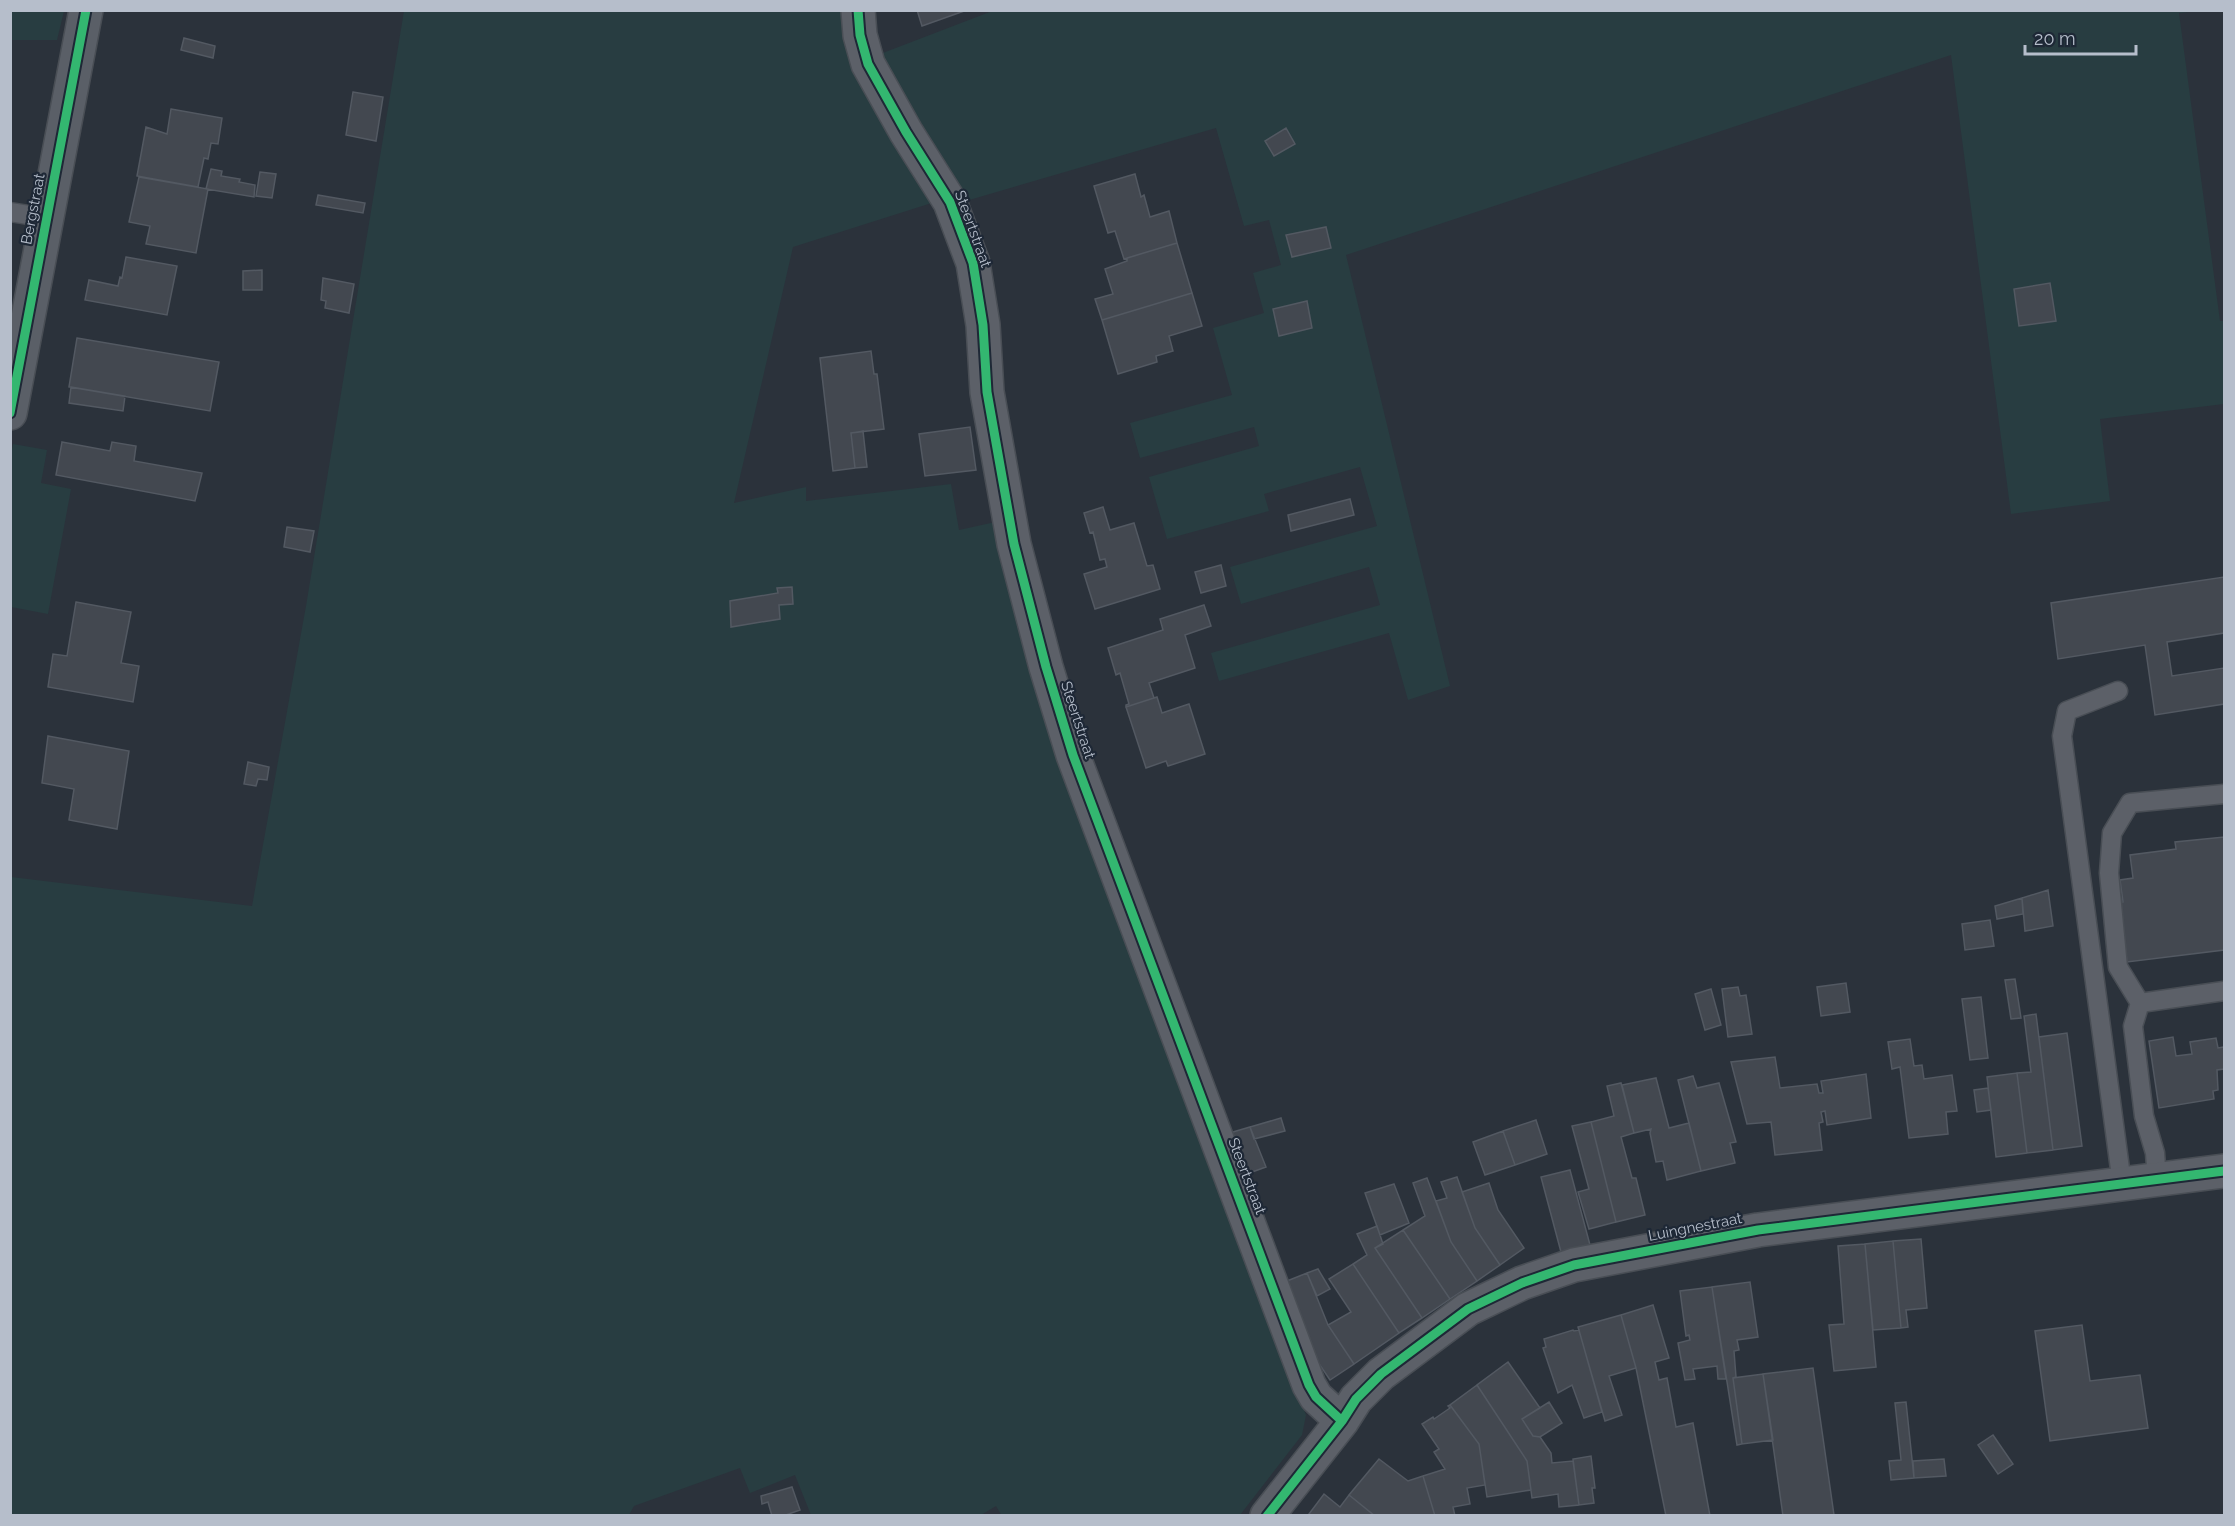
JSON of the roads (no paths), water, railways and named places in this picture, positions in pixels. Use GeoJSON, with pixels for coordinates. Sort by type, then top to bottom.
{"type":"FeatureCollection","features":[{"type":"Feature","properties":{"kind":"street","name":"Bergstraat"},"geometry":{"type":"LineString","coordinates":[[10,413],[86,10]]}},
{"type":"Feature","properties":{"kind":"street","name":"Steertstraat"},"geometry":{"type":"LineString","coordinates":[[858,10],[860,35],[868,64],[906,132],[950,202],[973,263],[983,325],[987,392],[1014,544],[1046,667],[1073,755],[1309,1385],[1317,1397],[1342,1421]]}},
{"type":"Feature","properties":{"kind":"street","name":"Luingnestraat"},"geometry":{"type":"LineString","coordinates":[[1267,1515],[1342,1421],[1356,1398],[1381,1374],[1468,1309],[1522,1283],[1574,1265],[1758,1230],[2224,1171]]}},
{"type":"Feature","properties":{"kind":"lane"},"geometry":{"type":"LineString","coordinates":[[10,212],[47,218]]}},
{"type":"Feature","properties":{"kind":"lane"},"geometry":{"type":"LineString","coordinates":[[2118,691],[2067,711],[2062,736],[2122,1184]]}},
{"type":"Feature","properties":{"kind":"lane"},"geometry":{"type":"LineString","coordinates":[[2157,1180],[2155,1153],[2144,1116],[2133,1026],[2140,1003],[2118,967],[2109,873],[2112,833],[2130,803],[2224,794]]}},
{"type":"Feature","properties":{"kind":"lane"},"geometry":{"type":"LineString","coordinates":[[2140,1003],[2224,991]]}}]}
